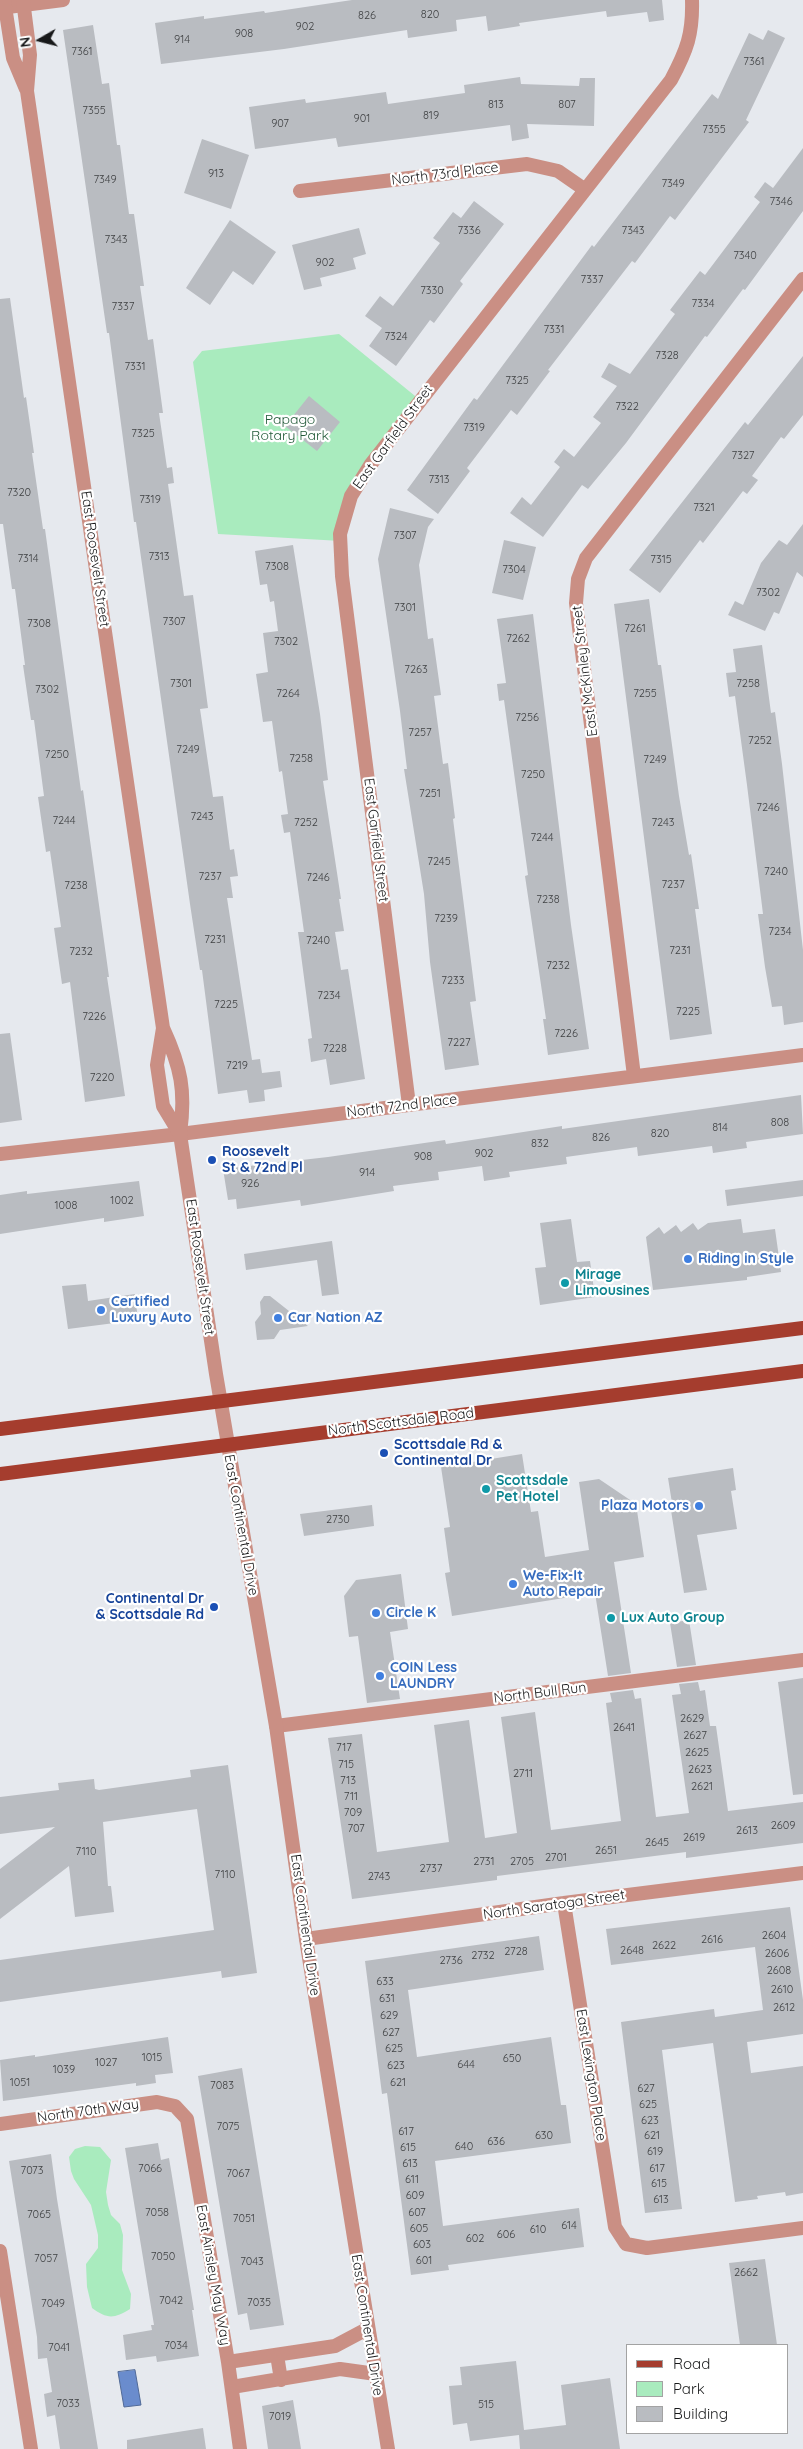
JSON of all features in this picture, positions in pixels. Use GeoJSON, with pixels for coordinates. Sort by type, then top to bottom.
{"type":"FeatureCollection","features":[{"type":"Feature","properties":{"kind":"main road"},"geometry":{"type":"LineString","coordinates":[[0,1429],[803,1328]]}},
{"type":"Feature","properties":{"kind":"main road","name":"North Scottsdale Road"},"geometry":{"type":"LineString","coordinates":[[0,1474],[803,1371]]}},
{"type":"Feature","properties":{"kind":"street"},"geometry":{"type":"LineString","coordinates":[[3,5],[63,0]]}},
{"type":"Feature","properties":{"kind":"street","name":"East Garfield Street"},"geometry":{"type":"LineString","coordinates":[[409,1105],[342,576],[340,534],[351,496],[371,464],[671,80],[685,54],[693,25],[692,0]]}},
{"type":"Feature","properties":{"kind":"street","name":"East Roosevelt Street"},"geometry":{"type":"LineString","coordinates":[[23,3],[30,54],[27,90],[163,1028],[177,1058],[184,1104],[180,1134],[220,1401]]}},
{"type":"Feature","properties":{"kind":"street","name":"East Roosevelt Street"},"geometry":{"type":"LineString","coordinates":[[3,5],[13,58],[27,90]]}},
{"type":"Feature","properties":{"kind":"street","name":"North 73rd Place"},"geometry":{"type":"LineString","coordinates":[[300,191],[528,164],[558,171],[584,189]]}},
{"type":"Feature","properties":{"kind":"street","name":"East McKinley Street"},"geometry":{"type":"LineString","coordinates":[[634,1076],[576,603],[578,579],[586,558],[803,279]]}},
{"type":"Feature","properties":{"kind":"street","name":"East Roosevelt Street"},"geometry":{"type":"LineString","coordinates":[[163,1028],[157,1065],[163,1106],[180,1134]]}},
{"type":"Feature","properties":{"kind":"street","name":"North 72nd Place"},"geometry":{"type":"LineString","coordinates":[[0,1154],[180,1134],[803,1055]]}},
{"type":"Feature","properties":{"kind":"street","name":"East Continental Drive"},"geometry":{"type":"LineString","coordinates":[[220,1401],[276,1726],[306,1939],[367,2329],[388,2449]]}},
{"type":"Feature","properties":{"kind":"street","name":"North Bull Run"},"geometry":{"type":"LineString","coordinates":[[276,1726],[803,1660]]}},
{"type":"Feature","properties":{"kind":"street","name":"North Saratoga Street"},"geometry":{"type":"LineString","coordinates":[[306,1939],[564,1903],[803,1874]]}},
{"type":"Feature","properties":{"kind":"street","name":"East Lexington Place"},"geometry":{"type":"LineString","coordinates":[[564,1903],[615,2227],[626,2244],[647,2248],[803,2228]]}},
{"type":"Feature","properties":{"kind":"street","name":"North 70th Way"},"geometry":{"type":"LineString","coordinates":[[0,2124],[157,2102],[175,2106]]}},
{"type":"Feature","properties":{"kind":"street","name":"East Ainsley May Way"},"geometry":{"type":"LineString","coordinates":[[175,2106],[187,2118],[228,2362],[240,2449]]}},
{"type":"Feature","properties":{"kind":"street"},"geometry":{"type":"LineString","coordinates":[[0,2251],[31,2449]]}},
{"type":"Feature","properties":{"kind":"street"},"geometry":{"type":"LineString","coordinates":[[228,2362],[335,2346],[367,2329]]}},
{"type":"Feature","properties":{"kind":"street"},"geometry":{"type":"LineString","coordinates":[[277,2355],[281,2380]]}},
{"type":"Feature","properties":{"kind":"street"},"geometry":{"type":"LineString","coordinates":[[232,2387],[340,2369],[376,2374]]}},
{"type":"Feature","properties":{"kind":"green space","name":"Papago Rotary Park"},"geometry":{"type":"Polygon","coordinates":[[[339,334],[420,400],[369,465],[341,541],[218,534],[193,362],[202,351],[339,334]]]}},
{"type":"Feature","properties":{"kind":"green space"},"geometry":{"type":"Polygon","coordinates":[[[85,2146],[100,2147],[111,2160],[106,2192],[111,2215],[120,2224],[123,2235],[122,2270],[131,2294],[130,2309],[115,2316],[106,2316],[92,2308],[87,2287],[86,2264],[98,2248],[98,2235],[91,2205],[74,2179],[69,2157],[75,2149],[85,2146]]]}},
{"type":"Feature","properties":{"kind":"water"},"geometry":{"type":"Polygon","coordinates":[[[135,2370],[141,2405],[124,2407],[118,2372],[135,2370]]]}},
{"type":"Feature","properties":{"kind":"building"},"geometry":{"type":"Polygon","coordinates":[[[352,0],[662,0],[664,20],[649,22],[647,12],[607,17],[606,11],[519,23],[520,26],[488,31],[486,16],[456,20],[457,31],[408,38],[407,30],[284,49],[161,64],[155,23],[204,16],[204,19],[264,11],[265,13],[352,0]]]}},
{"type":"Feature","properties":{"kind":"building"},"geometry":{"type":"Polygon","coordinates":[[[93,25],[102,84],[109,83],[117,145],[120,145],[129,214],[134,214],[144,286],[140,286],[148,340],[153,339],[163,413],[159,413],[167,468],[172,467],[174,483],[168,484],[184,596],[193,595],[208,708],[200,709],[213,797],[223,796],[230,850],[234,849],[238,876],[230,877],[233,898],[227,898],[252,1060],[260,1059],[262,1073],[280,1071],[282,1087],[264,1090],[265,1101],[249,1103],[247,1090],[218,1094],[202,970],[200,970],[190,904],[136,522],[134,522],[109,333],[107,333],[63,30],[93,25]]]}},
{"type":"Feature","properties":{"kind":"building"},"geometry":{"type":"Polygon","coordinates":[[[768,30],[785,38],[746,120],[749,122],[675,220],[670,216],[635,263],[632,261],[548,370],[550,371],[517,415],[511,410],[467,468],[470,471],[438,514],[407,490],[474,398],[477,400],[592,245],[594,247],[712,94],[718,99],[749,33],[763,40],[768,30]]]}},
{"type":"Feature","properties":{"kind":"building"},"geometry":{"type":"Polygon","coordinates":[[[520,77],[521,84],[579,86],[580,78],[595,78],[594,126],[527,124],[529,138],[512,141],[510,125],[338,147],[336,138],[255,149],[249,107],[305,99],[306,103],[386,92],[388,104],[465,93],[464,85],[520,77]]]}},
{"type":"Feature","properties":{"kind":"building"},"geometry":{"type":"Polygon","coordinates":[[[202,139],[249,155],[231,209],[184,193],[202,139]]]}},
{"type":"Feature","properties":{"kind":"building"},"geometry":{"type":"Polygon","coordinates":[[[803,148],[803,211],[745,290],[743,289],[707,337],[705,336],[626,443],[588,489],[582,485],[543,537],[510,513],[522,497],[531,505],[560,467],[554,462],[564,449],[574,457],[601,423],[593,417],[617,386],[601,377],[609,363],[630,374],[675,314],[670,310],[700,271],[705,275],[760,202],[754,197],[765,182],[773,188],[803,148]]]}},
{"type":"Feature","properties":{"kind":"building"},"geometry":{"type":"Polygon","coordinates":[[[474,201],[504,224],[460,281],[463,284],[434,323],[430,320],[396,366],[369,346],[382,328],[365,316],[380,296],[393,306],[440,243],[433,238],[453,212],[461,218],[474,201]]]}},
{"type":"Feature","properties":{"kind":"building"},"geometry":{"type":"Polygon","coordinates":[[[230,220],[276,252],[253,285],[233,271],[210,305],[186,288],[230,220]]]}},
{"type":"Feature","properties":{"kind":"building"},"geometry":{"type":"Polygon","coordinates":[[[359,228],[366,254],[353,258],[356,269],[320,278],[322,286],[304,290],[292,245],[359,228]]]}},
{"type":"Feature","properties":{"kind":"building"},"geometry":{"type":"Polygon","coordinates":[[[10,298],[24,398],[26,397],[34,453],[32,453],[43,529],[45,529],[81,791],[83,790],[109,977],[107,977],[125,1096],[85,1102],[70,982],[62,984],[54,928],[61,927],[50,851],[46,852],[38,797],[44,796],[34,720],[31,720],[23,665],[25,665],[15,589],[12,589],[3,524],[0,524],[0,299],[10,298]]]}},
{"type":"Feature","properties":{"kind":"building"},"geometry":{"type":"Polygon","coordinates":[[[803,356],[803,415],[784,439],[781,437],[752,476],[758,480],[747,494],[743,491],[703,543],[700,540],[660,593],[629,570],[745,422],[748,425],[803,356]]]}},
{"type":"Feature","properties":{"kind":"building"},"geometry":{"type":"Polygon","coordinates":[[[309,396],[340,422],[317,451],[285,426],[309,396]]]}},
{"type":"Feature","properties":{"kind":"building"},"geometry":{"type":"Polygon","coordinates":[[[390,508],[434,519],[428,527],[419,565],[428,639],[433,638],[441,695],[434,696],[443,764],[448,763],[455,818],[453,819],[476,1001],[470,1002],[479,1065],[445,1070],[430,962],[424,894],[404,769],[407,769],[400,711],[378,559],[390,508]]]}},
{"type":"Feature","properties":{"kind":"building"},"geometry":{"type":"Polygon","coordinates":[[[803,524],[803,577],[797,572],[779,614],[774,612],[765,631],[728,615],[735,601],[743,605],[761,563],[779,540],[787,545],[803,524]]]}},
{"type":"Feature","properties":{"kind":"building"},"geometry":{"type":"Polygon","coordinates":[[[504,540],[536,547],[523,600],[492,593],[504,540]]]}},
{"type":"Feature","properties":{"kind":"building"},"geometry":{"type":"Polygon","coordinates":[[[293,545],[320,714],[328,780],[323,781],[341,899],[339,899],[344,931],[335,932],[341,970],[348,969],[365,1079],[330,1085],[326,1059],[311,1062],[308,1039],[312,1038],[298,932],[304,932],[290,832],[284,833],[281,815],[288,814],[282,771],[279,772],[272,721],[263,722],[256,674],[268,672],[263,633],[278,631],[274,601],[270,602],[267,584],[260,585],[255,551],[293,545]]]}},
{"type":"Feature","properties":{"kind":"building"},"geometry":{"type":"Polygon","coordinates":[[[649,599],[658,665],[661,665],[679,796],[689,855],[691,854],[699,909],[695,909],[712,1034],[670,1040],[614,604],[649,599]]]}},
{"type":"Feature","properties":{"kind":"building"},"geometry":{"type":"Polygon","coordinates":[[[533,614],[571,925],[589,1049],[548,1055],[543,1019],[546,1019],[525,876],[528,875],[504,700],[499,701],[497,684],[506,683],[497,619],[533,614]]]}},
{"type":"Feature","properties":{"kind":"building"},"geometry":{"type":"Polygon","coordinates":[[[762,645],[771,713],[775,712],[782,764],[803,950],[803,1022],[784,1025],[782,1006],[772,1007],[765,967],[758,914],[763,914],[747,785],[735,696],[729,697],[726,673],[736,672],[733,649],[762,645]]]}},
{"type":"Feature","properties":{"kind":"building"},"geometry":{"type":"Polygon","coordinates":[[[10,1033],[22,1120],[0,1123],[0,1034],[10,1033]]]}},
{"type":"Feature","properties":{"kind":"building"},"geometry":{"type":"Polygon","coordinates":[[[801,1095],[803,1134],[746,1142],[747,1148],[713,1153],[712,1146],[638,1156],[637,1147],[566,1157],[567,1164],[509,1172],[510,1177],[484,1181],[482,1166],[438,1172],[439,1180],[393,1186],[394,1191],[301,1206],[300,1200],[237,1209],[236,1199],[228,1200],[223,1169],[328,1157],[445,1140],[446,1144],[562,1126],[562,1129],[801,1095]]]}},
{"type":"Feature","properties":{"kind":"building"},"geometry":{"type":"Polygon","coordinates":[[[803,1180],[803,1196],[727,1206],[725,1190],[803,1180]]]}},
{"type":"Feature","properties":{"kind":"building"},"geometry":{"type":"Polygon","coordinates":[[[139,1181],[144,1216],[104,1222],[104,1218],[0,1234],[0,1195],[27,1191],[27,1194],[139,1181]]]}},
{"type":"Feature","properties":{"kind":"building"},"geometry":{"type":"Polygon","coordinates":[[[571,1219],[577,1262],[590,1261],[595,1297],[540,1305],[535,1268],[546,1267],[540,1223],[571,1219]]]}},
{"type":"Feature","properties":{"kind":"building","name":"Riding in Style"},"geometry":{"type":"Polygon","coordinates":[[[741,1219],[743,1233],[775,1229],[781,1272],[747,1277],[747,1280],[653,1290],[646,1237],[659,1227],[664,1234],[676,1225],[681,1232],[693,1223],[698,1230],[708,1223],[741,1219]]]}},
{"type":"Feature","properties":{"kind":"building"},"geometry":{"type":"Polygon","coordinates":[[[332,1241],[339,1294],[322,1296],[317,1260],[246,1270],[244,1254],[332,1241]]]}},
{"type":"Feature","properties":{"kind":"building","name":"Certified Luxury Auto"},"geometry":{"type":"Polygon","coordinates":[[[86,1284],[88,1301],[135,1294],[138,1320],[68,1329],[62,1286],[86,1284]]]}},
{"type":"Feature","properties":{"kind":"building","name":"Car Nation AZ"},"geometry":{"type":"Polygon","coordinates":[[[264,1296],[270,1296],[308,1326],[280,1330],[274,1339],[257,1340],[255,1322],[261,1314],[260,1302],[264,1296]]]}},
{"type":"Feature","properties":{"kind":"building"},"geometry":{"type":"Polygon","coordinates":[[[522,1454],[531,1512],[538,1511],[545,1557],[589,1550],[579,1482],[599,1479],[636,1504],[644,1557],[614,1562],[631,1673],[608,1676],[595,1593],[452,1616],[445,1573],[450,1572],[444,1528],[450,1527],[441,1467],[522,1454]]]}},
{"type":"Feature","properties":{"kind":"building","name":"Plaza Motors"},"geometry":{"type":"Polygon","coordinates":[[[733,1468],[736,1490],[731,1491],[737,1529],[697,1535],[707,1590],[684,1593],[670,1504],[672,1503],[668,1478],[733,1468]]]}},
{"type":"Feature","properties":{"kind":"building"},"geometry":{"type":"Polygon","coordinates":[[[372,1505],[374,1526],[304,1536],[300,1514],[372,1505]]]}},
{"type":"Feature","properties":{"kind":"building"},"geometry":{"type":"Polygon","coordinates":[[[401,1574],[408,1629],[390,1632],[400,1699],[367,1703],[358,1636],[349,1637],[344,1596],[356,1580],[401,1574]]]}},
{"type":"Feature","properties":{"kind":"building"},"geometry":{"type":"Polygon","coordinates":[[[689,1620],[696,1665],[677,1667],[670,1623],[689,1620]]]}},
{"type":"Feature","properties":{"kind":"building"},"geometry":{"type":"Polygon","coordinates":[[[803,1678],[803,1794],[793,1795],[778,1682],[803,1678]]]}},
{"type":"Feature","properties":{"kind":"building"},"geometry":{"type":"Polygon","coordinates":[[[698,1682],[700,1691],[705,1690],[710,1726],[716,1726],[728,1811],[803,1802],[803,1843],[686,1858],[686,1852],[497,1876],[497,1880],[352,1899],[328,1738],[362,1734],[377,1852],[449,1842],[434,1725],[469,1720],[485,1838],[517,1833],[501,1717],[535,1712],[551,1830],[621,1821],[606,1703],[612,1702],[610,1693],[633,1690],[635,1699],[641,1698],[656,1817],[689,1813],[672,1695],[681,1694],[679,1684],[698,1682]]]}},
{"type":"Feature","properties":{"kind":"building"},"geometry":{"type":"Polygon","coordinates":[[[228,1765],[257,1973],[222,1978],[221,1971],[0,2002],[0,1960],[214,1930],[197,1809],[103,1822],[108,1886],[111,1886],[114,1912],[75,1917],[69,1866],[0,1919],[0,1869],[55,1827],[0,1834],[0,1797],[59,1790],[58,1783],[94,1779],[95,1789],[99,1790],[191,1777],[190,1770],[228,1765]]]}},
{"type":"Feature","properties":{"kind":"building"},"geometry":{"type":"Polygon","coordinates":[[[790,1907],[803,2000],[803,2034],[747,2042],[751,2073],[803,2066],[803,2193],[786,2196],[785,2192],[757,2196],[758,2199],[735,2202],[713,2043],[662,2050],[682,2209],[645,2213],[621,2022],[714,2009],[715,2017],[763,2010],[755,1947],[611,1965],[606,1929],[790,1907]]]}},
{"type":"Feature","properties":{"kind":"building"},"geometry":{"type":"Polygon","coordinates":[[[539,1936],[544,1970],[408,1990],[417,2057],[551,2037],[561,2105],[566,2105],[571,2143],[435,2161],[443,2226],[579,2208],[584,2247],[448,2265],[449,2270],[411,2275],[387,2093],[382,2094],[365,1961],[539,1936]]]}},
{"type":"Feature","properties":{"kind":"building"},"geometry":{"type":"Polygon","coordinates":[[[168,2037],[173,2073],[155,2075],[156,2083],[136,2086],[136,2083],[3,2101],[0,2060],[35,2055],[35,2057],[168,2037]]]}},
{"type":"Feature","properties":{"kind":"building"},"geometry":{"type":"Polygon","coordinates":[[[242,2068],[284,2325],[250,2330],[247,2313],[238,2315],[198,2076],[242,2068]]]}},
{"type":"Feature","properties":{"kind":"building"},"geometry":{"type":"Polygon","coordinates":[[[158,2143],[161,2160],[169,2158],[194,2310],[192,2310],[199,2356],[157,2362],[156,2356],[126,2360],[123,2335],[152,2330],[151,2325],[154,2325],[125,2148],[158,2143]]]}},
{"type":"Feature","properties":{"kind":"building"},"geometry":{"type":"Polygon","coordinates":[[[51,2154],[98,2449],[60,2449],[55,2415],[47,2417],[44,2394],[52,2392],[47,2358],[38,2359],[37,2337],[9,2161],[51,2154]]]}},
{"type":"Feature","properties":{"kind":"building"},"geometry":{"type":"Polygon","coordinates":[[[765,2259],[777,2344],[740,2344],[729,2263],[765,2259]]]}},
{"type":"Feature","properties":{"kind":"building"},"geometry":{"type":"Polygon","coordinates":[[[516,2361],[524,2430],[566,2425],[561,2385],[610,2378],[620,2449],[520,2449],[519,2435],[470,2441],[467,2423],[453,2425],[449,2386],[462,2385],[460,2367],[516,2361]]]}},
{"type":"Feature","properties":{"kind":"building"},"geometry":{"type":"Polygon","coordinates":[[[293,2400],[301,2449],[268,2449],[262,2406],[293,2400]]]}},
{"type":"Feature","properties":{"kind":"building"},"geometry":{"type":"Polygon","coordinates":[[[203,2428],[206,2449],[127,2449],[127,2440],[203,2428]]]}},
{"type":"Feature","properties":{"kind":"place","name":"Roosevelt St & 72nd Pl"},"geometry":{"type":"Point","coordinates":[212,1160]}},
{"type":"Feature","properties":{"kind":"place","name":"Riding in Style"},"geometry":{"type":"Point","coordinates":[688,1259]}},
{"type":"Feature","properties":{"kind":"place","name":"Mirage Limousines"},"geometry":{"type":"Point","coordinates":[565,1283]}},
{"type":"Feature","properties":{"kind":"place","name":"Certified Luxury Auto"},"geometry":{"type":"Point","coordinates":[101,1310]}},
{"type":"Feature","properties":{"kind":"place","name":"Car Nation AZ"},"geometry":{"type":"Point","coordinates":[278,1318]}},
{"type":"Feature","properties":{"kind":"place","name":"Scottsdale Rd & Continental Dr"},"geometry":{"type":"Point","coordinates":[384,1453]}},
{"type":"Feature","properties":{"kind":"place","name":"Scottsdale Pet Hotel"},"geometry":{"type":"Point","coordinates":[486,1489]}},
{"type":"Feature","properties":{"kind":"place","name":"Plaza Motors"},"geometry":{"type":"Point","coordinates":[699,1506]}},
{"type":"Feature","properties":{"kind":"place","name":"We-Fix-It Auto Repair"},"geometry":{"type":"Point","coordinates":[513,1584]}},
{"type":"Feature","properties":{"kind":"place","name":"Continental Dr & Scottsdale Rd"},"geometry":{"type":"Point","coordinates":[214,1607]}},
{"type":"Feature","properties":{"kind":"place","name":"Circle K"},"geometry":{"type":"Point","coordinates":[376,1613]}},
{"type":"Feature","properties":{"kind":"place","name":"Lux Auto Group"},"geometry":{"type":"Point","coordinates":[611,1618]}},
{"type":"Feature","properties":{"kind":"place","name":"COIN Less LAUNDRY"},"geometry":{"type":"Point","coordinates":[380,1676]}}]}
